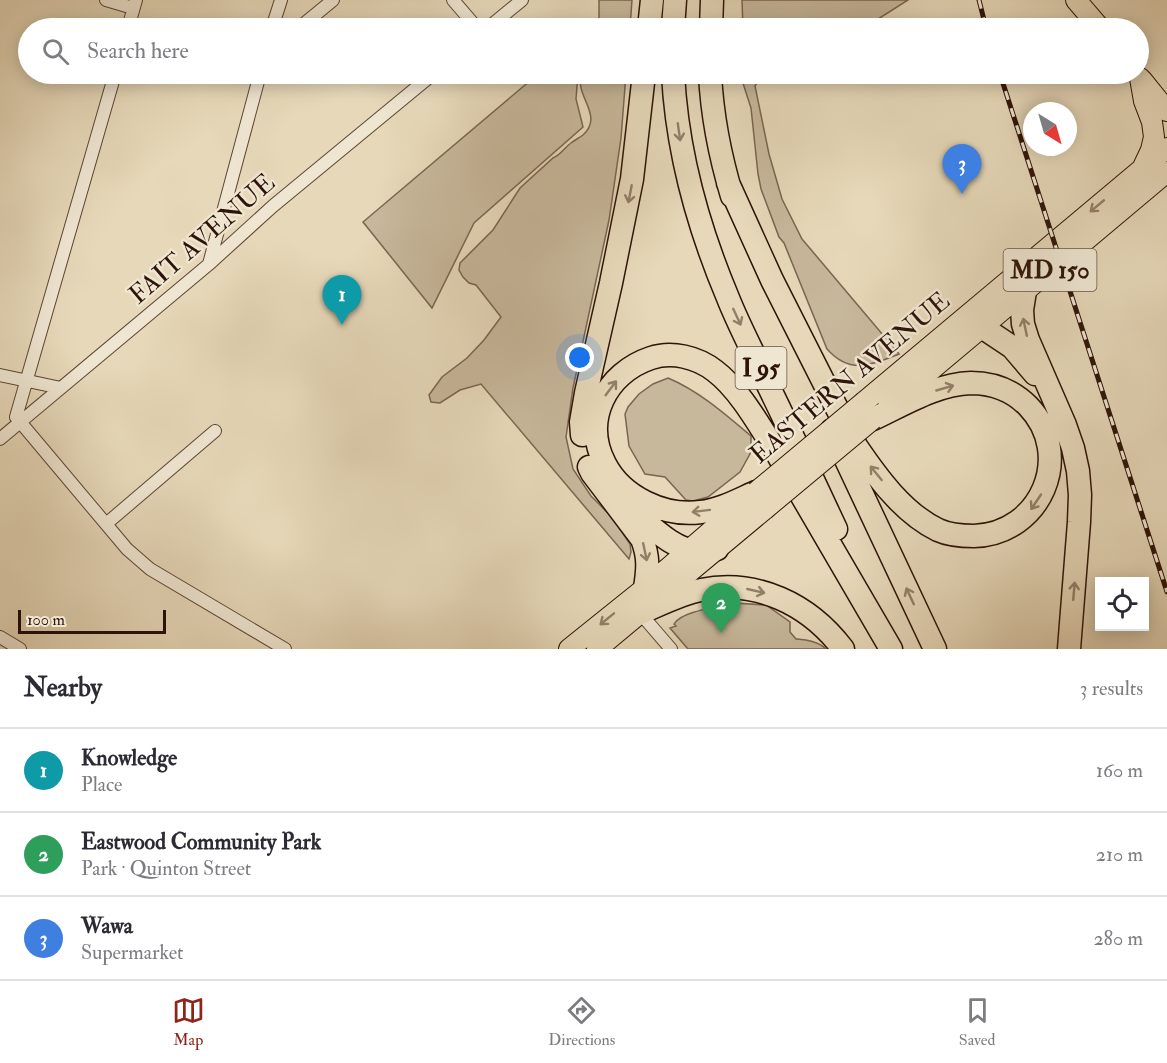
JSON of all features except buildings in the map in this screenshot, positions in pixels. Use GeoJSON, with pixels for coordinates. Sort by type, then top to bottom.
{"type":"FeatureCollection","features":[{"type":"Feature","properties":{"kind":"highway"},"geometry":{"type":"LineString","coordinates":[[650,18],[652,0]]}},
{"type":"Feature","properties":{"kind":"highway"},"geometry":{"type":"LineString","coordinates":[[674,18],[675,0]]}},
{"type":"Feature","properties":{"kind":"highway"},"geometry":{"type":"LineString","coordinates":[[711,18],[712,0]]}},
{"type":"Feature","properties":{"kind":"highway"},"geometry":{"type":"LineString","coordinates":[[643,84],[628,202],[581,422],[582,442],[592,473],[642,539],[647,552],[648,566],[645,588]]}},
{"type":"Feature","properties":{"kind":"highway","name":"I 95"},"geometry":{"type":"LineString","coordinates":[[674,84],[681,147],[706,241],[724,289],[892,649]]}},
{"type":"Feature","properties":{"kind":"highway","name":"I 95"},"geometry":{"type":"LineString","coordinates":[[711,84],[718,142],[728,183],[742,229],[763,284],[935,649]]}},
{"type":"Feature","properties":{"kind":"highway"},"geometry":{"type":"LineString","coordinates":[[728,183],[772,280],[856,446],[869,465],[905,506],[940,530],[962,536],[984,536],[1005,529],[1019,521],[1032,509],[1042,493],[1048,475],[1050,455],[1047,436],[1030,409],[1017,396],[1001,388],[970,383],[953,385],[868,411]]}},
{"type":"Feature","properties":{"kind":"highway"},"geometry":{"type":"LineString","coordinates":[[1025,291],[1022,310],[1023,324],[1073,448],[1078,471],[1080,522],[1069,649]]}},
{"type":"Feature","properties":{"kind":"highway"},"geometry":{"type":"LineString","coordinates":[[976,320],[1012,347],[1054,399]]}},
{"type":"Feature","properties":{"kind":"highway"},"geometry":{"type":"LineString","coordinates":[[761,500],[700,513],[680,513],[641,500],[627,490],[606,465],[600,453],[597,438],[597,418],[602,400],[611,386],[623,373],[639,362],[669,355],[700,362],[713,369],[724,379],[775,450],[892,649]]}},
{"type":"Feature","properties":{"kind":"highway"},"geometry":{"type":"LineString","coordinates":[[602,486],[677,545],[702,552],[717,549]]}},
{"type":"Feature","properties":{"kind":"highway"},"geometry":{"type":"LineString","coordinates":[[640,613],[698,590],[720,587],[741,588],[763,592],[803,610],[818,621],[843,649]]}},
{"type":"Feature","properties":{"kind":"main road"},"geometry":{"type":"LineString","coordinates":[[1076,0],[1091,18]]}},
{"type":"Feature","properties":{"kind":"main road"},"geometry":{"type":"LineString","coordinates":[[1140,84],[1152,122],[1154,137],[1142,169]]}},
{"type":"Feature","properties":{"kind":"main road"},"geometry":{"type":"LineString","coordinates":[[1145,84],[1167,111]]}},
{"type":"Feature","properties":{"kind":"main road","name":"EASTERN AVENUE"},"geometry":{"type":"LineString","coordinates":[[569,649],[690,550],[761,500],[868,411],[976,320],[1167,148]]}},
{"type":"Feature","properties":{"kind":"main road","name":"EASTERN AVENUE"},"geometry":{"type":"LineString","coordinates":[[976,320],[1025,291],[1167,172]]}},
{"type":"Feature","properties":{"kind":"main road","name":"EASTERN AVENUE"},"geometry":{"type":"LineString","coordinates":[[597,649],[717,549],[761,500]]}},
{"type":"Feature","properties":{"kind":"street"},"geometry":{"type":"LineString","coordinates":[[106,0],[135,4]]}},
{"type":"Feature","properties":{"kind":"street"},"geometry":{"type":"LineString","coordinates":[[275,18],[281,0]]}},
{"type":"Feature","properties":{"kind":"street"},"geometry":{"type":"LineString","coordinates":[[311,18],[333,0]]}},
{"type":"Feature","properties":{"kind":"street"},"geometry":{"type":"LineString","coordinates":[[453,0],[468,18]]}},
{"type":"Feature","properties":{"kind":"street"},"geometry":{"type":"LineString","coordinates":[[500,18],[522,0]]}},
{"type":"Feature","properties":{"kind":"street"},"geometry":{"type":"LineString","coordinates":[[112,84],[16,417],[127,549],[150,569],[285,649]]}},
{"type":"Feature","properties":{"kind":"street"},"geometry":{"type":"LineString","coordinates":[[208,265],[257,84]]}},
{"type":"Feature","properties":{"kind":"street","name":"FAIT AVENUE"},"geometry":{"type":"LineString","coordinates":[[0,439],[208,265],[273,206],[421,84]]}},
{"type":"Feature","properties":{"kind":"street"},"geometry":{"type":"LineString","coordinates":[[0,375],[61,388]]}},
{"type":"Feature","properties":{"kind":"street"},"geometry":{"type":"LineString","coordinates":[[106,524],[215,430]]}},
{"type":"Feature","properties":{"kind":"street"},"geometry":{"type":"LineString","coordinates":[[640,613],[671,649]]}},
{"type":"Feature","properties":{"kind":"street"},"geometry":{"type":"LineString","coordinates":[[0,638],[20,649]]}},
{"type":"Feature","properties":{"kind":"shaded area"},"geometry":{"type":"Polygon","coordinates":[[[599,0],[632,0],[631,18],[599,18],[599,0]]]}},
{"type":"Feature","properties":{"kind":"shaded area"},"geometry":{"type":"Polygon","coordinates":[[[742,0],[908,0],[880,18],[743,18],[742,0]]]}},
{"type":"Feature","properties":{"kind":"shaded area"},"geometry":{"type":"Polygon","coordinates":[[[526,84],[577,84],[576,99],[583,127],[474,223],[432,308],[363,222],[526,84]]]}},
{"type":"Feature","properties":{"kind":"shaded area"},"geometry":{"type":"Polygon","coordinates":[[[580,84],[625,84],[621,138],[609,220],[573,388],[566,437],[573,469],[591,496],[612,517],[630,544],[629,559],[481,384],[460,390],[440,403],[431,402],[429,395],[442,377],[467,358],[484,340],[501,317],[476,285],[469,283],[463,277],[459,270],[460,263],[493,230],[520,188],[583,135],[589,127],[590,112],[580,84]]]}},
{"type":"Feature","properties":{"kind":"shaded area"},"geometry":{"type":"Polygon","coordinates":[[[743,84],[756,84],[769,154],[782,199],[802,239],[899,354],[879,362],[853,365],[844,362],[827,349],[761,189],[751,108],[743,84]]]}},
{"type":"Feature","properties":{"kind":"shaded area"},"geometry":{"type":"Polygon","coordinates":[[[668,378],[701,396],[751,436],[751,452],[740,472],[708,497],[693,501],[686,500],[665,477],[645,474],[629,446],[625,414],[628,407],[639,394],[653,384],[668,378]]]}},
{"type":"Feature","properties":{"kind":"shaded area"},"geometry":{"type":"Polygon","coordinates":[[[734,603],[766,605],[790,622],[790,632],[796,639],[808,640],[826,649],[688,649],[670,628],[676,626],[674,624],[684,616],[734,603]]]}},
{"type":"Feature","properties":{"kind":"railway"},"geometry":{"type":"LineString","coordinates":[[979,0],[984,18]]}},
{"type":"Feature","properties":{"kind":"railway"},"geometry":{"type":"LineString","coordinates":[[1003,84],[1167,592]]}},
{"type":"Feature","properties":{"kind":"place","name":"Wawa"},"geometry":{"type":"Point","coordinates":[962,194]}},
{"type":"Feature","properties":{"kind":"place","name":"Knowledge"},"geometry":{"type":"Point","coordinates":[342,325]}},
{"type":"Feature","properties":{"kind":"place","name":"Eastwood Community Park"},"geometry":{"type":"Point","coordinates":[721,633]}}]}
